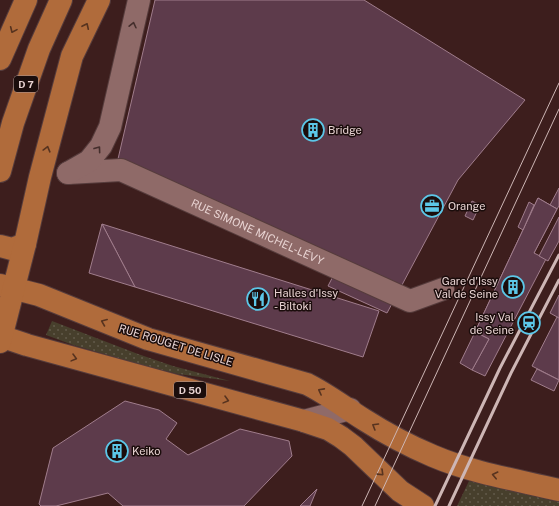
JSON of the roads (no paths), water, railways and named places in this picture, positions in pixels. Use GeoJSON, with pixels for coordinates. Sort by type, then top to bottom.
{"type":"FeatureCollection","features":[{"type":"Feature","properties":{"kind":"main road"},"geometry":{"type":"LineString","coordinates":[[0,59],[26,0]]}},
{"type":"Feature","properties":{"kind":"main road","name":"D 7"},"geometry":{"type":"LineString","coordinates":[[0,171],[13,123],[38,48],[61,0]]}},
{"type":"Feature","properties":{"kind":"main road"},"geometry":{"type":"LineString","coordinates":[[0,338],[7,287],[26,244],[40,177],[72,56],[99,0]]}},
{"type":"Feature","properties":{"kind":"main road"},"geometry":{"type":"LineString","coordinates":[[0,246],[12,249],[26,244]]}},
{"type":"Feature","properties":{"kind":"main road","name":"RUE ROUGET DE LISLE"},"geometry":{"type":"LineString","coordinates":[[7,287],[38,295],[148,339],[306,384],[323,392],[398,439],[432,456],[476,471],[559,490]]}},
{"type":"Feature","properties":{"kind":"main road","name":"D 50"},"geometry":{"type":"LineString","coordinates":[[0,338],[304,421],[328,429],[342,437],[353,446],[400,492],[423,506]]}},
{"type":"Feature","properties":{"kind":"street"},"geometry":{"type":"LineString","coordinates":[[68,173],[89,161],[101,146],[110,127],[139,0]]}},
{"type":"Feature","properties":{"kind":"street","name":"RUE SIMONE MICHEL-LÉVY"},"geometry":{"type":"LineString","coordinates":[[40,177],[68,173],[122,170],[410,302],[443,289]]}},
{"type":"Feature","properties":{"kind":"street","name":"D 50"},"geometry":{"type":"LineString","coordinates":[[304,421],[350,409]]}},
{"type":"Feature","properties":{"kind":"tram line"},"geometry":{"type":"LineString","coordinates":[[362,506],[559,83]]}},
{"type":"Feature","properties":{"kind":"tram line"},"geometry":{"type":"LineString","coordinates":[[375,506],[559,109]]}},
{"type":"Feature","properties":{"kind":"railway"},"geometry":{"type":"LineString","coordinates":[[435,506],[500,368],[559,255]]}},
{"type":"Feature","properties":{"kind":"railway"},"geometry":{"type":"LineString","coordinates":[[449,506],[511,373],[559,280]]}},
{"type":"Feature","properties":{"kind":"place","name":"Bridge"},"geometry":{"type":"Point","coordinates":[313,130]}},
{"type":"Feature","properties":{"kind":"place","name":"Orange"},"geometry":{"type":"Point","coordinates":[432,206]}},
{"type":"Feature","properties":{"kind":"place","name":"Gare d'Issy Val de Seine"},"geometry":{"type":"Point","coordinates":[513,287]}},
{"type":"Feature","properties":{"kind":"place","name":"Halles d'Issy - Biltoki"},"geometry":{"type":"Point","coordinates":[258,299]}},
{"type":"Feature","properties":{"kind":"place","name":"Issy Val de Seine"},"geometry":{"type":"Point","coordinates":[529,323]}},
{"type":"Feature","properties":{"kind":"place","name":"Keiko"},"geometry":{"type":"Point","coordinates":[117,451]}}]}
